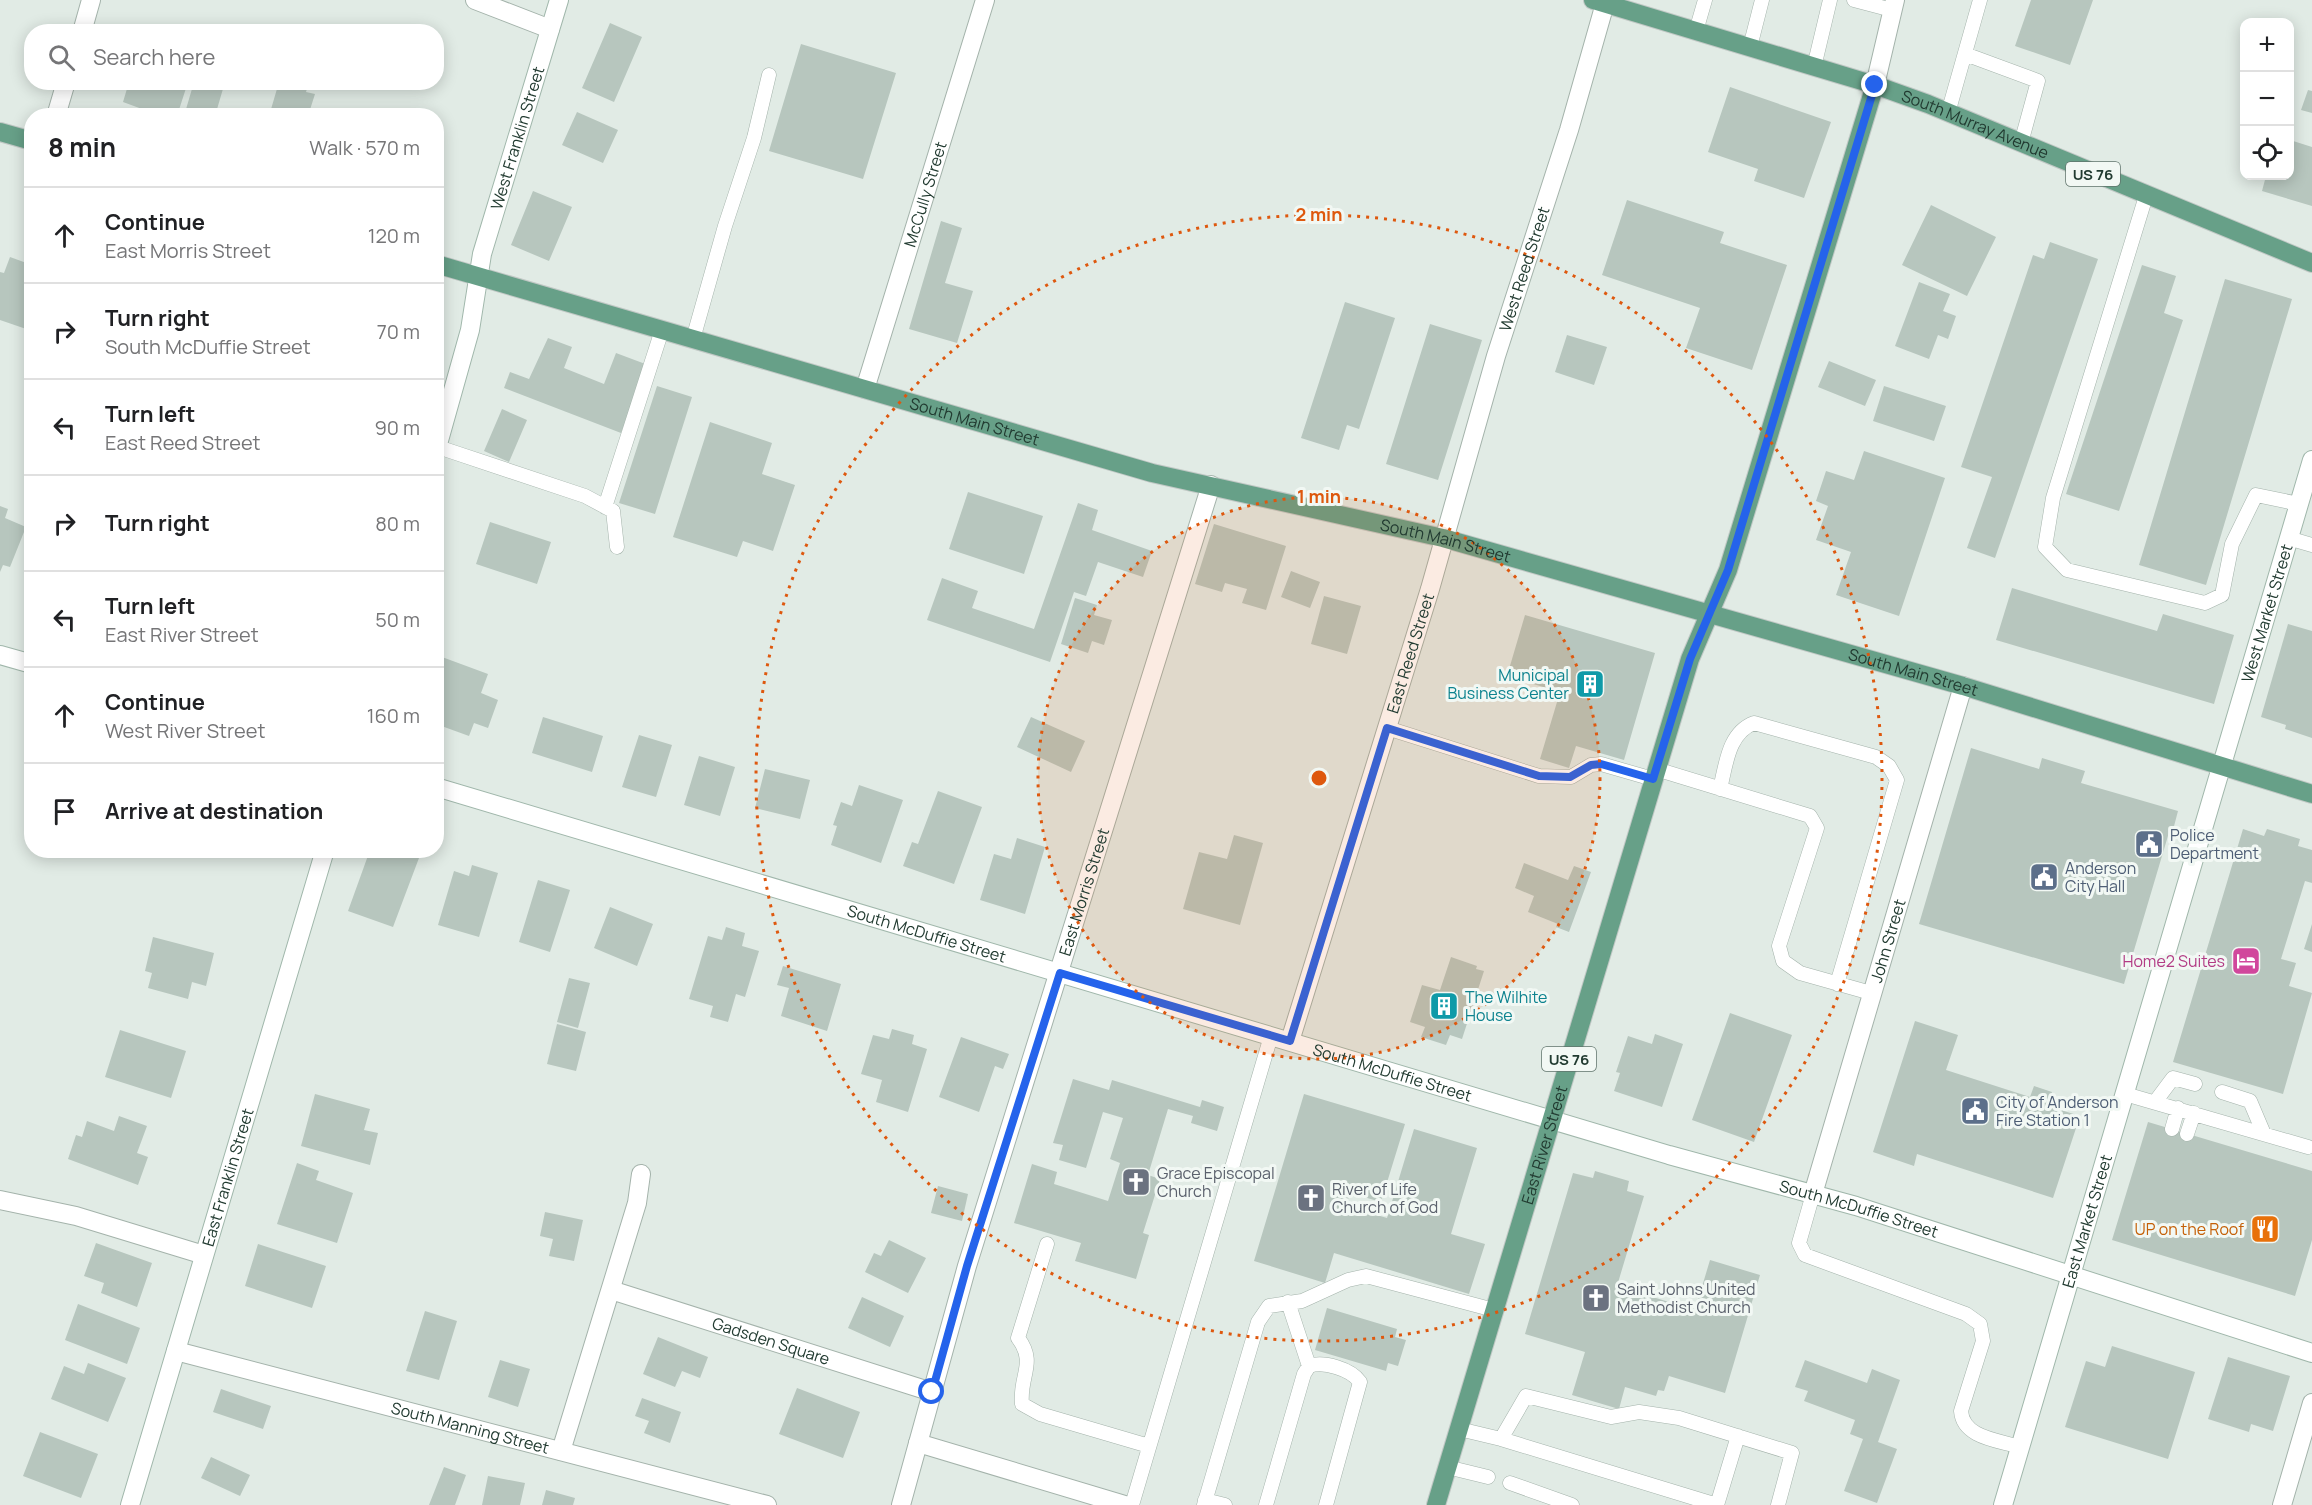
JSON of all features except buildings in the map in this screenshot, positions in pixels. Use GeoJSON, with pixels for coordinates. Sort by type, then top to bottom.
{"type":"FeatureCollection","features":[{"type":"Feature","properties":{"kind":"main road","name":"South Murray Avenue"},"geometry":{"type":"LineString","coordinates":[[1601,1],[1875,85],[2312,262]]}},
{"type":"Feature","properties":{"kind":"main road","name":"US 76"},"geometry":{"type":"LineString","coordinates":[[1707,614],[1728,570],[1875,85]]}},
{"type":"Feature","properties":{"kind":"main road"},"geometry":{"type":"LineString","coordinates":[[0,132],[24,139]]}},
{"type":"Feature","properties":{"kind":"main road","name":"South Main Street"},"geometry":{"type":"LineString","coordinates":[[444,266],[1152,473],[1443,538],[1963,686],[2312,794]]}},
{"type":"Feature","properties":{"kind":"main road","name":"East River Street"},"geometry":{"type":"LineString","coordinates":[[1436,1505],[1655,774],[1690,659],[1707,614]]}},
{"type":"Feature","properties":{"kind":"street"},"geometry":{"type":"LineString","coordinates":[[84,24],[92,0]]}},
{"type":"Feature","properties":{"kind":"street"},"geometry":{"type":"LineString","coordinates":[[475,0],[550,29]]}},
{"type":"Feature","properties":{"kind":"street","name":"West Franklin Street"},"geometry":{"type":"LineString","coordinates":[[478,277],[482,254],[559,0]]}},
{"type":"Feature","properties":{"kind":"street","name":"McCully Street"},"geometry":{"type":"LineString","coordinates":[[865,389],[985,0]]}},
{"type":"Feature","properties":{"kind":"street","name":"West Reed Street"},"geometry":{"type":"LineString","coordinates":[[1443,538],[1496,356],[1569,130],[1601,1]]}},
{"type":"Feature","properties":{"kind":"street"},"geometry":{"type":"LineString","coordinates":[[1875,85],[1893,5]]}},
{"type":"Feature","properties":{"kind":"street"},"geometry":{"type":"LineString","coordinates":[[58,108],[64,90]]}},
{"type":"Feature","properties":{"kind":"street"},"geometry":{"type":"LineString","coordinates":[[444,424],[470,330],[478,277]]}},
{"type":"Feature","properties":{"kind":"street","name":"West Market Street"},"geometry":{"type":"LineString","coordinates":[[2220,765],[2312,460]]}},
{"type":"Feature","properties":{"kind":"street","name":"East Morris Street"},"geometry":{"type":"LineString","coordinates":[[901,1505],[967,1266],[1211,485]]}},
{"type":"Feature","properties":{"kind":"street","name":"East Reed Street"},"geometry":{"type":"LineString","coordinates":[[1290,1041],[1443,538]]}},
{"type":"Feature","properties":{"kind":"street"},"geometry":{"type":"LineString","coordinates":[[0,655],[24,662]]}},
{"type":"Feature","properties":{"kind":"street","name":"John Street"},"geometry":{"type":"LineString","coordinates":[[1813,1194],[1963,686]]}},
{"type":"Feature","properties":{"kind":"street","name":"East Market Street"},"geometry":{"type":"LineString","coordinates":[[2003,1505],[2220,765]]}},
{"type":"Feature","properties":{"kind":"street","name":"South McDuffie Street"},"geometry":{"type":"LineString","coordinates":[[444,789],[1551,1120],[1856,1206],[2070,1277],[2312,1353]]}},
{"type":"Feature","properties":{"kind":"street","name":"East Franklin Street"},"geometry":{"type":"LineString","coordinates":[[130,1505],[323,858]]}},
{"type":"Feature","properties":{"kind":"street"},"geometry":{"type":"LineString","coordinates":[[561,1451],[637,1203],[641,1173]]}},
{"type":"Feature","properties":{"kind":"street"},"geometry":{"type":"LineString","coordinates":[[0,1200],[76,1216],[204,1255]]}},
{"type":"Feature","properties":{"kind":"street","name":"Gadsden Square"},"geometry":{"type":"LineString","coordinates":[[611,1290],[932,1392]]}},
{"type":"Feature","properties":{"kind":"street","name":"South Manning Street"},"geometry":{"type":"LineString","coordinates":[[176,1351],[766,1505]]}},
{"type":"Feature","properties":{"kind":"street"},"geometry":{"type":"LineString","coordinates":[[2282,1505],[2312,1403]]}},
{"type":"Feature","properties":{"kind":"street"},"geometry":{"type":"LineString","coordinates":[[918,1443],[1125,1505]]}},
{"type":"Feature","properties":{"kind":"lane"},"geometry":{"type":"LineString","coordinates":[[1696,31],[1704,0]]}},
{"type":"Feature","properties":{"kind":"lane"},"geometry":{"type":"LineString","coordinates":[[1750,47],[1762,0]]}},
{"type":"Feature","properties":{"kind":"lane"},"geometry":{"type":"LineString","coordinates":[[1814,67],[1830,0]]}},
{"type":"Feature","properties":{"kind":"lane"},"geometry":{"type":"LineString","coordinates":[[1854,0],[1893,5]]}},
{"type":"Feature","properties":{"kind":"lane"},"geometry":{"type":"LineString","coordinates":[[1948,113],[1980,0]]}},
{"type":"Feature","properties":{"kind":"lane"},"geometry":{"type":"LineString","coordinates":[[1965,54],[2038,81],[2021,143]]}},
{"type":"Feature","properties":{"kind":"lane"},"geometry":{"type":"LineString","coordinates":[[693,339],[725,226],[754,138],[769,75]]}},
{"type":"Feature","properties":{"kind":"lane"},"geometry":{"type":"LineString","coordinates":[[2146,196],[2053,498],[2045,547],[2067,570],[2205,603],[2222,596],[2232,544],[2256,495],[2299,504]]}},
{"type":"Feature","properties":{"kind":"lane"},"geometry":{"type":"LineString","coordinates":[[604,507],[662,330]]}},
{"type":"Feature","properties":{"kind":"lane"},"geometry":{"type":"LineString","coordinates":[[444,451],[524,474],[585,496],[613,511],[617,547]]}},
{"type":"Feature","properties":{"kind":"lane"},"geometry":{"type":"LineString","coordinates":[[2288,538],[2312,545]]}},
{"type":"Feature","properties":{"kind":"lane"},"geometry":{"type":"LineString","coordinates":[[1720,789],[1732,743],[1743,727],[1754,723],[1876,757],[1889,766],[1897,780],[1837,984]]}},
{"type":"Feature","properties":{"kind":"lane"},"geometry":{"type":"LineString","coordinates":[[1387,728],[1539,776],[1570,777],[1591,765],[1601,764],[1720,789],[1810,816],[1817,828],[1779,946],[1783,961],[1800,973],[1871,993]]}},
{"type":"Feature","properties":{"kind":"lane"},"geometry":{"type":"LineString","coordinates":[[1132,1505],[1271,1036]]}},
{"type":"Feature","properties":{"kind":"lane"},"geometry":{"type":"LineString","coordinates":[[2155,1102],[2173,1078],[2195,1084]]}},
{"type":"Feature","properties":{"kind":"lane"},"geometry":{"type":"LineString","coordinates":[[2222,1092],[2250,1101],[2264,1134]]}},
{"type":"Feature","properties":{"kind":"lane"},"geometry":{"type":"LineString","coordinates":[[2125,1094],[2308,1147]]}},
{"type":"Feature","properties":{"kind":"lane"},"geometry":{"type":"LineString","coordinates":[[2172,1129],[2178,1108]]}},
{"type":"Feature","properties":{"kind":"lane"},"geometry":{"type":"LineString","coordinates":[[2187,1134],[2194,1113]]}},
{"type":"Feature","properties":{"kind":"lane"},"geometry":{"type":"LineString","coordinates":[[1813,1194],[1799,1243],[1805,1255],[1966,1314],[1980,1324],[1983,1341],[1961,1411],[1962,1421],[1977,1434],[2020,1447]]}},
{"type":"Feature","properties":{"kind":"lane"},"geometry":{"type":"LineString","coordinates":[[1047,1244],[1018,1338],[1025,1347],[1029,1362],[1023,1376],[1022,1404],[1040,1414],[1149,1446]]}},
{"type":"Feature","properties":{"kind":"lane"},"geometry":{"type":"LineString","coordinates":[[1225,1505],[1205,1502],[1258,1322],[1269,1306],[1302,1301],[1348,1280],[1366,1276],[1494,1310]]}},
{"type":"Feature","properties":{"kind":"lane"},"geometry":{"type":"LineString","coordinates":[[1288,1302],[1309,1366]]}},
{"type":"Feature","properties":{"kind":"lane"},"geometry":{"type":"LineString","coordinates":[[1266,1505],[1304,1374],[1309,1366],[1319,1363],[1355,1375],[1360,1382],[1326,1505]]}},
{"type":"Feature","properties":{"kind":"lane"},"geometry":{"type":"LineString","coordinates":[[1501,1439],[1526,1396],[1611,1417],[1639,1412],[1679,1418],[1792,1454],[1778,1505]]}},
{"type":"Feature","properties":{"kind":"lane"},"geometry":{"type":"LineString","coordinates":[[1459,1428],[1717,1505],[1738,1436]]}},
{"type":"Feature","properties":{"kind":"lane"},"geometry":{"type":"LineString","coordinates":[[1447,1467],[1488,1477]]}},
{"type":"Feature","properties":{"kind":"lane"},"geometry":{"type":"LineString","coordinates":[[1510,1484],[1572,1505]]}},
{"type":"Feature","properties":{"kind":"place","name":"Municipal Business Center"},"geometry":{"type":"Point","coordinates":[1590,684]}},
{"type":"Feature","properties":{"kind":"place","name":"Police Department"},"geometry":{"type":"Point","coordinates":[2149,844]}},
{"type":"Feature","properties":{"kind":"place","name":"Anderson City Hall"},"geometry":{"type":"Point","coordinates":[2044,877]}},
{"type":"Feature","properties":{"kind":"place","name":"Home2 Suites"},"geometry":{"type":"Point","coordinates":[2246,961]}},
{"type":"Feature","properties":{"kind":"place","name":"The Wilhite House"},"geometry":{"type":"Point","coordinates":[1444,1006]}},
{"type":"Feature","properties":{"kind":"place","name":"City of Anderson Fire Station 1"},"geometry":{"type":"Point","coordinates":[1975,1111]}},
{"type":"Feature","properties":{"kind":"place","name":"Grace Episcopal Church"},"geometry":{"type":"Point","coordinates":[1136,1182]}},
{"type":"Feature","properties":{"kind":"place","name":"River of Life Church of God"},"geometry":{"type":"Point","coordinates":[1311,1198]}},
{"type":"Feature","properties":{"kind":"place","name":"UP on the Roof"},"geometry":{"type":"Point","coordinates":[2265,1229]}},
{"type":"Feature","properties":{"kind":"place","name":"Saint Johns United Methodist Church"},"geometry":{"type":"Point","coordinates":[1596,1298]}},
{"type":"Feature","properties":{"kind":"route"},"geometry":{"type":"LineString","coordinates":[[932,1392],[967,1266],[1060,973],[1290,1041],[1387,728],[1539,776],[1570,777],[1591,765],[1601,764],[1653,779],[1690,659],[1707,614],[1728,570],[1875,85]]}}]}
